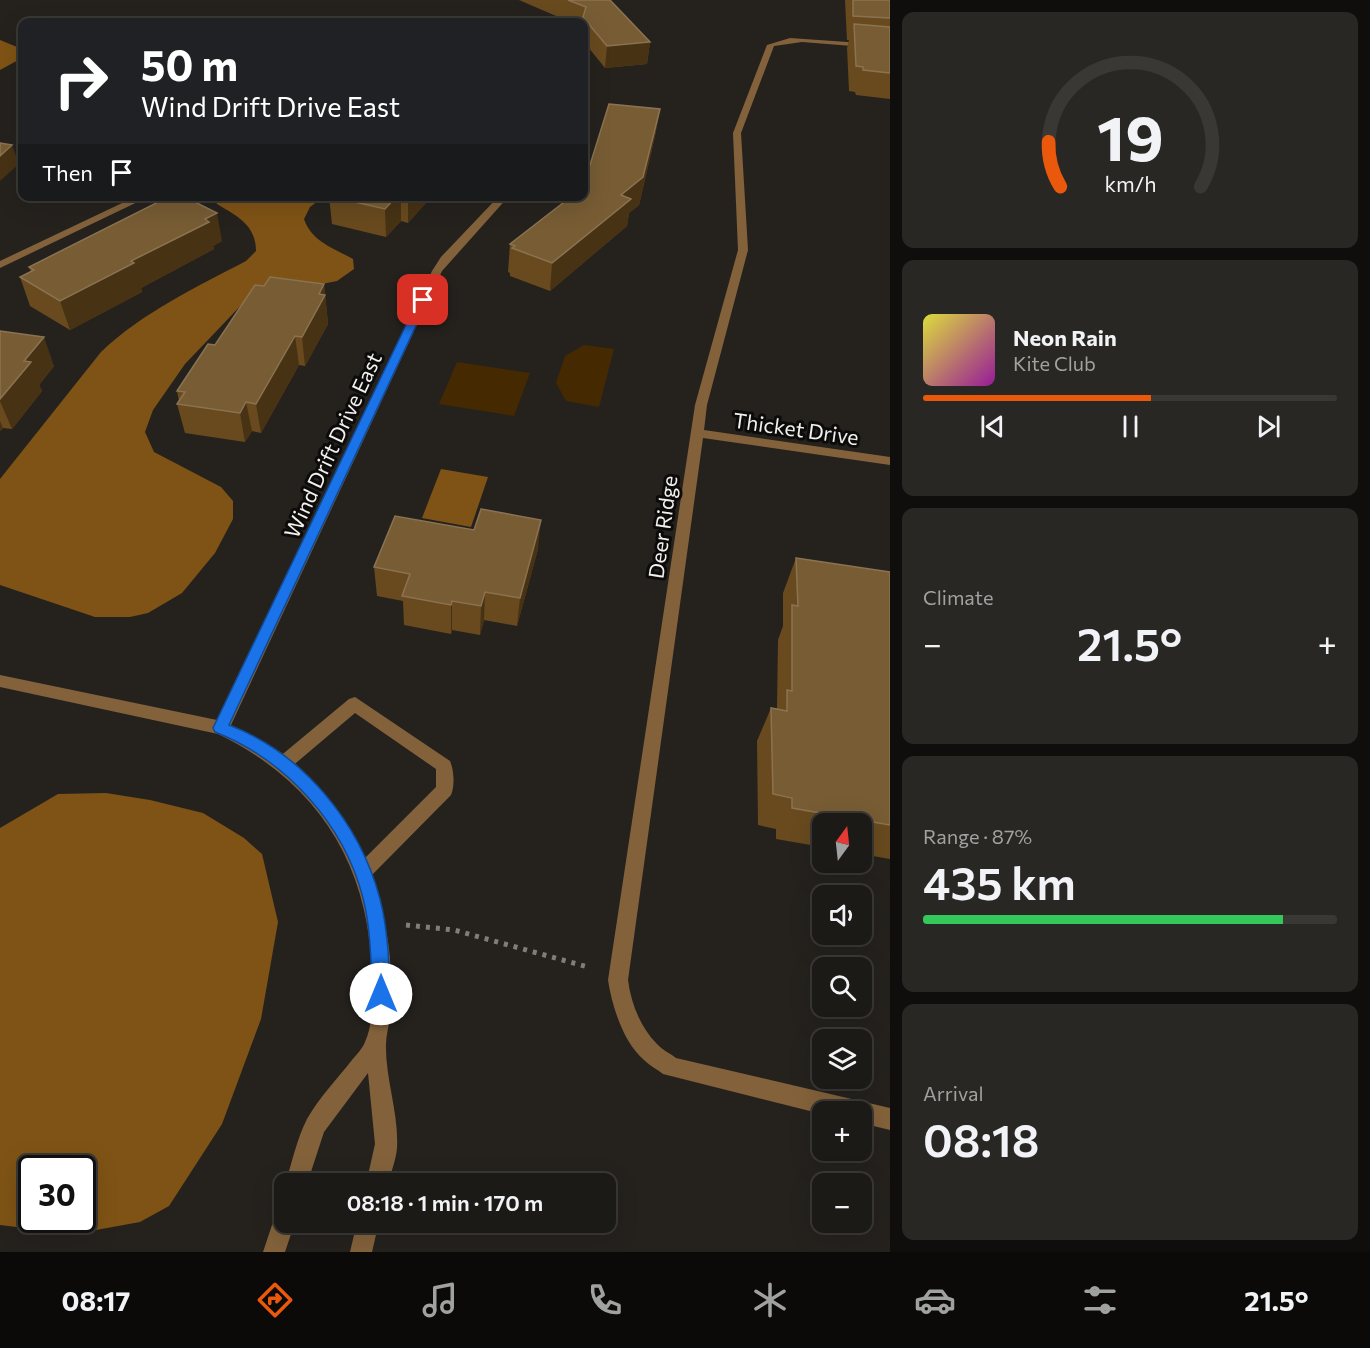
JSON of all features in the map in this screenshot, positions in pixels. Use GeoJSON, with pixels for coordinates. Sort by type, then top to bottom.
{"type":"FeatureCollection","features":[{"type":"Feature","properties":{"kind":"street","name":"Deer Ridge"},"geometry":{"type":"LineString","coordinates":[[813,1101],[670,1067],[651,1053],[636,1030],[621,1001],[619,976],[701,405],[743,250],[737,133],[769,48],[782,41],[802,39],[890,47]]}},
{"type":"Feature","properties":{"kind":"street"},"geometry":{"type":"LineString","coordinates":[[0,266],[136,201]]}},
{"type":"Feature","properties":{"kind":"street","name":"Wind Drift Drive East"},"geometry":{"type":"LineString","coordinates":[[221,728],[375,407],[437,271],[500,201]]}},
{"type":"Feature","properties":{"kind":"street","name":"Thicket Drive"},"geometry":{"type":"LineString","coordinates":[[697,433],[890,461]]}},
{"type":"Feature","properties":{"kind":"street"},"geometry":{"type":"LineString","coordinates":[[0,681],[221,728],[238,735],[284,763],[315,792],[348,841],[363,872],[371,898],[379,944],[381,994],[375,1046],[386,1146],[380,1173]]}},
{"type":"Feature","properties":{"kind":"street"},"geometry":{"type":"LineString","coordinates":[[284,763],[354,705],[444,766],[445,790],[363,872]]}},
{"type":"Feature","properties":{"kind":"street"},"geometry":{"type":"LineString","coordinates":[[300,1173],[315,1126],[375,1046]]}},
{"type":"Feature","properties":{"kind":"street","name":"Deer Ridge"},"geometry":{"type":"LineString","coordinates":[[872,1115],[890,1119]]}},
{"type":"Feature","properties":{"kind":"street"},"geometry":{"type":"LineString","coordinates":[[274,1252],[280,1233]]}},
{"type":"Feature","properties":{"kind":"street"},"geometry":{"type":"LineString","coordinates":[[361,1252],[365,1233]]}},
{"type":"Feature","properties":{"kind":"path"},"geometry":{"type":"LineString","coordinates":[[375,922],[454,930],[619,976]]}},
{"type":"Feature","properties":{"kind":"shaded area"},"geometry":{"type":"Polygon","coordinates":[[[0,40],[18,47],[18,60],[0,70],[0,40]]]}},
{"type":"Feature","properties":{"kind":"shaded area"},"geometry":{"type":"Polygon","coordinates":[[[216,201],[318,201],[310,207],[304,219],[308,227],[317,239],[353,259],[354,269],[337,281],[247,299],[185,364],[153,410],[145,432],[154,452],[221,487],[233,501],[233,519],[215,553],[182,593],[148,613],[130,617],[95,617],[0,585],[0,479],[101,352],[152,313],[246,261],[256,251],[253,234],[249,228],[238,217],[216,201]]]}},
{"type":"Feature","properties":{"kind":"shaded area"},"geometry":{"type":"Polygon","coordinates":[[[584,345],[614,349],[599,407],[566,401],[556,383],[565,356],[584,345]]]}},
{"type":"Feature","properties":{"kind":"shaded area"},"geometry":{"type":"Polygon","coordinates":[[[457,362],[530,373],[514,416],[439,404],[457,362]]]}},
{"type":"Feature","properties":{"kind":"shaded area"},"geometry":{"type":"Polygon","coordinates":[[[441,469],[488,477],[471,527],[422,518],[441,469]]]}},
{"type":"Feature","properties":{"kind":"shaded area"},"geometry":{"type":"Polygon","coordinates":[[[106,793],[150,800],[203,813],[244,838],[262,854],[278,922],[261,1019],[222,1124],[169,1206],[140,1222],[96,1230],[96,1155],[18,1155],[18,1227],[0,1225],[0,828],[58,794],[106,793]]]}},
{"type":"Feature","properties":{"kind":"building"},"geometry":{"type":"Polygon","coordinates":[[[568,0],[610,0],[650,42],[607,46],[588,23],[588,18],[583,17],[586,7],[568,0]]]}},
{"type":"Feature","properties":{"kind":"building"},"geometry":{"type":"Polygon","coordinates":[[[853,0],[890,0],[890,18],[853,16],[853,0]]]}},
{"type":"Feature","properties":{"kind":"building"},"geometry":{"type":"Polygon","coordinates":[[[854,24],[890,27],[890,73],[863,70],[863,67],[856,66],[854,24]]]}},
{"type":"Feature","properties":{"kind":"building"},"geometry":{"type":"Polygon","coordinates":[[[609,104],[660,109],[643,177],[621,195],[631,199],[552,263],[512,248],[515,246],[510,244],[566,201],[588,201],[588,171],[609,104]]]}},
{"type":"Feature","properties":{"kind":"building"},"geometry":{"type":"Polygon","coordinates":[[[0,143],[12,145],[0,156],[0,143]]]}},
{"type":"Feature","properties":{"kind":"building"},"geometry":{"type":"Polygon","coordinates":[[[160,201],[193,201],[217,213],[205,219],[209,222],[131,261],[134,263],[60,301],[20,277],[34,270],[29,267],[160,201]]]}},
{"type":"Feature","properties":{"kind":"building"},"geometry":{"type":"Polygon","coordinates":[[[351,201],[392,201],[385,209],[351,201]]]}},
{"type":"Feature","properties":{"kind":"building"},"geometry":{"type":"Polygon","coordinates":[[[270,277],[324,284],[319,294],[325,295],[302,337],[295,336],[256,404],[246,402],[240,413],[177,404],[185,392],[177,391],[208,344],[215,345],[255,285],[264,286],[270,277]]]}},
{"type":"Feature","properties":{"kind":"building"},"geometry":{"type":"Polygon","coordinates":[[[0,331],[44,337],[24,361],[31,362],[0,399],[0,331]]]}},
{"type":"Feature","properties":{"kind":"building"},"geometry":{"type":"Polygon","coordinates":[[[481,509],[541,520],[520,598],[485,592],[481,606],[452,601],[451,605],[402,596],[410,574],[374,567],[395,516],[474,530],[481,509]]]}},
{"type":"Feature","properties":{"kind":"building"},"geometry":{"type":"Polygon","coordinates":[[[796,558],[890,572],[890,825],[872,822],[872,813],[821,813],[792,808],[792,798],[773,794],[771,708],[787,711],[787,690],[792,691],[792,605],[798,606],[796,558]]]}},
{"type":"Feature","properties":{"kind":"route"},"geometry":{"type":"LineString","coordinates":[[381,994],[379,944],[371,898],[358,858],[348,841],[315,792],[284,763],[238,735],[221,728],[375,407],[423,300]]}}]}
